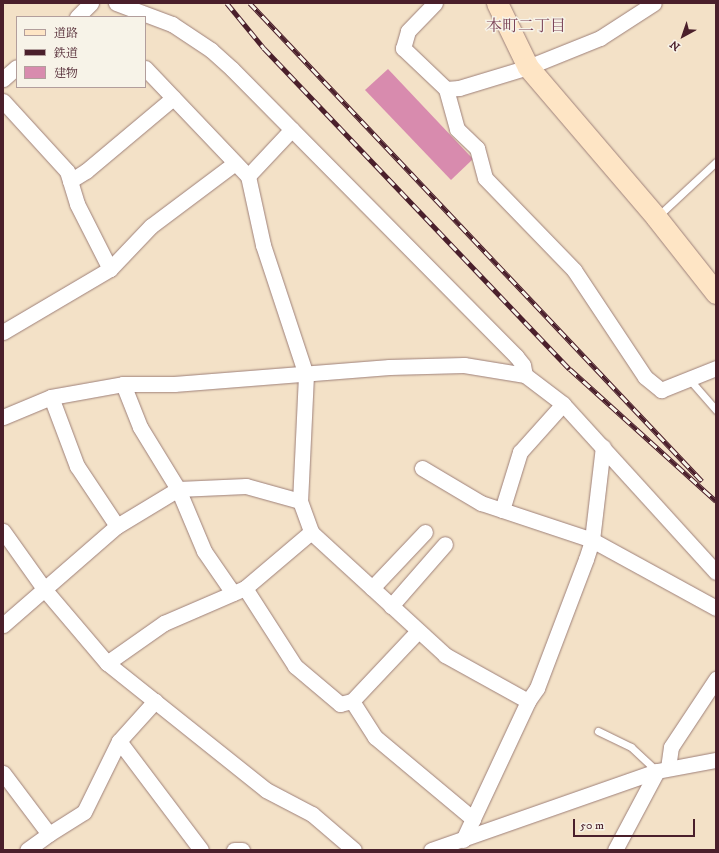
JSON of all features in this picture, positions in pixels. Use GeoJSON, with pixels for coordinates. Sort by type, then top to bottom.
{"type":"FeatureCollection","features":[{"type":"Feature","properties":{"kind":"street"},"geometry":{"type":"LineString","coordinates":[[116,3],[172,24],[200,43],[232,69],[516,356],[523,365],[525,375]]}},
{"type":"Feature","properties":{"kind":"street"},"geometry":{"type":"LineString","coordinates":[[435,3],[408,31],[403,48],[446,90],[457,129],[477,148],[485,178],[574,270],[645,377],[661,390],[716,368]]}},
{"type":"Feature","properties":{"kind":"street"},"geometry":{"type":"LineString","coordinates":[[497,3],[528,67],[656,217],[716,293]]}},
{"type":"Feature","properties":{"kind":"street"},"geometry":{"type":"LineString","coordinates":[[446,90],[459,88],[528,67],[600,38],[654,3]]}},
{"type":"Feature","properties":{"kind":"street"},"geometry":{"type":"LineString","coordinates":[[3,79],[16,68]]}},
{"type":"Feature","properties":{"kind":"street"},"geometry":{"type":"LineString","coordinates":[[146,69],[248,176],[263,245],[306,375],[300,501],[311,532],[445,655],[528,701]]}},
{"type":"Feature","properties":{"kind":"street"},"geometry":{"type":"LineString","coordinates":[[70,181],[86,171],[173,98]]}},
{"type":"Feature","properties":{"kind":"street"},"geometry":{"type":"LineString","coordinates":[[3,101],[67,171],[78,204],[110,269]]}},
{"type":"Feature","properties":{"kind":"street"},"geometry":{"type":"LineString","coordinates":[[248,176],[292,129]]}},
{"type":"Feature","properties":{"kind":"street"},"geometry":{"type":"LineString","coordinates":[[3,332],[110,269],[151,226],[235,163]]}},
{"type":"Feature","properties":{"kind":"street"},"geometry":{"type":"LineString","coordinates":[[3,417],[51,397],[123,384],[174,384],[306,375],[389,367],[464,365],[525,375],[563,404],[716,572]]}},
{"type":"Feature","properties":{"kind":"street"},"geometry":{"type":"LineString","coordinates":[[123,384],[140,427],[178,489],[204,551],[239,590],[295,666],[340,704],[352,701],[418,631]]}},
{"type":"Feature","properties":{"kind":"street"},"geometry":{"type":"LineString","coordinates":[[51,397],[77,466],[117,526]]}},
{"type":"Feature","properties":{"kind":"street"},"geometry":{"type":"LineString","coordinates":[[502,510],[520,452],[563,404]]}},
{"type":"Feature","properties":{"kind":"street"},"geometry":{"type":"LineString","coordinates":[[463,840],[528,701],[538,688],[592,540],[603,448]]}},
{"type":"Feature","properties":{"kind":"street"},"geometry":{"type":"LineString","coordinates":[[422,468],[481,503],[592,540],[716,608]]}},
{"type":"Feature","properties":{"kind":"street"},"geometry":{"type":"LineString","coordinates":[[3,625],[117,526],[178,489],[246,486],[300,501]]}},
{"type":"Feature","properties":{"kind":"street"},"geometry":{"type":"LineString","coordinates":[[3,531],[45,590],[107,662],[266,790],[312,814],[354,850]]}},
{"type":"Feature","properties":{"kind":"street"},"geometry":{"type":"LineString","coordinates":[[107,662],[164,623],[239,590],[311,532]]}},
{"type":"Feature","properties":{"kind":"street"},"geometry":{"type":"LineString","coordinates":[[372,588],[425,532]]}},
{"type":"Feature","properties":{"kind":"street"},"geometry":{"type":"LineString","coordinates":[[391,606],[445,544]]}},
{"type":"Feature","properties":{"kind":"street"},"geometry":{"type":"LineString","coordinates":[[615,850],[663,770],[671,747],[716,679]]}},
{"type":"Feature","properties":{"kind":"street"},"geometry":{"type":"LineString","coordinates":[[27,850],[84,812],[120,741],[155,701]]}},
{"type":"Feature","properties":{"kind":"street"},"geometry":{"type":"LineString","coordinates":[[352,701],[375,738],[473,819]]}},
{"type":"Feature","properties":{"kind":"street"},"geometry":{"type":"LineString","coordinates":[[120,741],[201,850]]}},
{"type":"Feature","properties":{"kind":"street"},"geometry":{"type":"LineString","coordinates":[[437,849],[663,770],[716,760]]}},
{"type":"Feature","properties":{"kind":"street"},"geometry":{"type":"LineString","coordinates":[[3,773],[49,834]]}},
{"type":"Feature","properties":{"kind":"street"},"geometry":{"type":"LineString","coordinates":[[234,850],[242,850]]}},
{"type":"Feature","properties":{"kind":"lane"},"geometry":{"type":"LineString","coordinates":[[656,217],[716,162]]}},
{"type":"Feature","properties":{"kind":"lane"},"geometry":{"type":"LineString","coordinates":[[689,379],[716,410]]}},
{"type":"Feature","properties":{"kind":"lane"},"geometry":{"type":"LineString","coordinates":[[598,731],[631,747],[663,770]]}},
{"type":"Feature","properties":{"kind":"building"},"geometry":{"type":"Polygon","coordinates":[[[388,69],[473,159],[451,180],[365,90],[388,69]]]}},
{"type":"Feature","properties":{"kind":"railway"},"geometry":{"type":"LineString","coordinates":[[227,3],[264,48],[570,369],[716,501]]}},
{"type":"Feature","properties":{"kind":"railway"},"geometry":{"type":"LineString","coordinates":[[250,3],[702,481]]}},
{"type":"Feature","properties":{"kind":"district","name":"本町二丁目"},"geometry":{"type":"Point","coordinates":[526,26]}}]}
